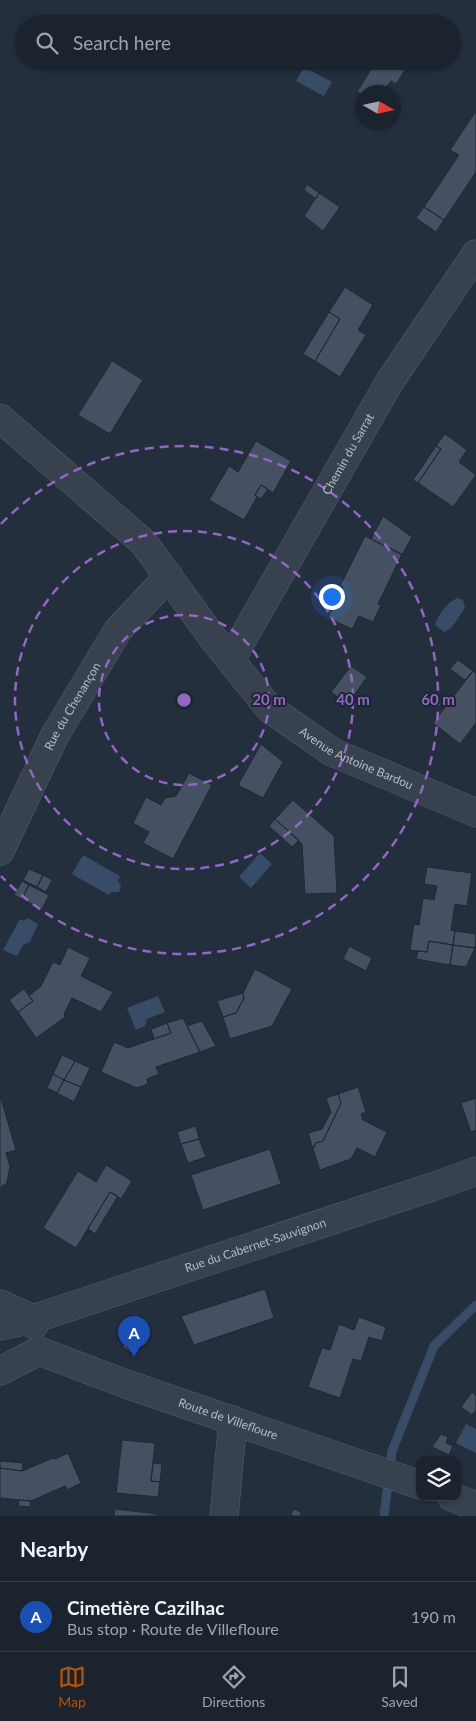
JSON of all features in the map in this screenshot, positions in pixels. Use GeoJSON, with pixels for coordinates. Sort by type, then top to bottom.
{"type":"FeatureCollection","features":[{"type":"Feature","properties":{"kind":"street","name":"Chemin du Sarrat"},"geometry":{"type":"LineString","coordinates":[[231,659],[390,381],[476,254]]}},
{"type":"Feature","properties":{"kind":"street","name":"Avenue Antoine Bardou"},"geometry":{"type":"LineString","coordinates":[[0,418],[144,543],[269,708],[332,752],[476,813]]}},
{"type":"Feature","properties":{"kind":"street","name":"Rue du Chenançon"},"geometry":{"type":"LineString","coordinates":[[0,851],[55,735],[118,630],[169,576]]}},
{"type":"Feature","properties":{"kind":"street","name":"Rue du Cabernet-Sauvignon"},"geometry":{"type":"LineString","coordinates":[[0,1326],[33,1319],[476,1171]]}},
{"type":"Feature","properties":{"kind":"street"},"geometry":{"type":"LineString","coordinates":[[0,1304],[33,1319],[39,1351],[0,1371]]}},
{"type":"Feature","properties":{"kind":"street","name":"Route de Villefloure"},"geometry":{"type":"LineString","coordinates":[[39,1351],[126,1384],[416,1484]]}},
{"type":"Feature","properties":{"kind":"street"},"geometry":{"type":"LineString","coordinates":[[224,1516],[233,1420]]}},
{"type":"Feature","properties":{"kind":"street"},"geometry":{"type":"LineString","coordinates":[[461,1500],[476,1506]]}},
{"type":"Feature","properties":{"kind":"water"},"geometry":{"type":"Polygon","coordinates":[[[302,70],[310,70],[332,82],[324,96],[296,81],[302,70]]]}},
{"type":"Feature","properties":{"kind":"water"},"geometry":{"type":"Polygon","coordinates":[[[457,598],[463,600],[465,608],[454,625],[444,632],[435,625],[446,606],[457,598]]]}},
{"type":"Feature","properties":{"kind":"water"},"geometry":{"type":"Polygon","coordinates":[[[260,853],[272,864],[251,888],[239,877],[260,853]]]}},
{"type":"Feature","properties":{"kind":"water"},"geometry":{"type":"Polygon","coordinates":[[[83,855],[120,876],[118,881],[121,885],[119,892],[111,892],[109,895],[72,874],[83,855]]]}},
{"type":"Feature","properties":{"kind":"water"},"geometry":{"type":"Polygon","coordinates":[[[28,918],[38,924],[30,942],[23,945],[17,956],[3,950],[20,919],[24,921],[28,918]]]}},
{"type":"Feature","properties":{"kind":"water"},"geometry":{"type":"Polygon","coordinates":[[[158,996],[165,1012],[147,1019],[145,1026],[136,1030],[127,1008],[158,996]]]}},
{"type":"Feature","properties":{"kind":"water"},"geometry":{"type":"Polygon","coordinates":[[[466,1424],[476,1429],[476,1453],[456,1443],[466,1424]]]}},
{"type":"Feature","properties":{"kind":"building"},"geometry":{"type":"Polygon","coordinates":[[[368,70],[405,70],[396,84],[391,81],[388,85],[361,85],[370,71],[368,70]]]}},
{"type":"Feature","properties":{"kind":"building"},"geometry":{"type":"Polygon","coordinates":[[[476,111],[476,172],[444,220],[424,207],[459,155],[450,150],[476,111]]]}},
{"type":"Feature","properties":{"kind":"building"},"geometry":{"type":"Polygon","coordinates":[[[307,184],[319,193],[316,199],[304,190],[307,184]]]}},
{"type":"Feature","properties":{"kind":"building"},"geometry":{"type":"Polygon","coordinates":[[[319,193],[340,207],[323,231],[304,216],[319,193]]]}},
{"type":"Feature","properties":{"kind":"building"},"geometry":{"type":"Polygon","coordinates":[[[424,207],[444,220],[436,232],[416,218],[424,207]]]}},
{"type":"Feature","properties":{"kind":"building"},"geometry":{"type":"Polygon","coordinates":[[[345,287],[373,305],[358,330],[366,335],[340,377],[315,361],[340,319],[329,312],[345,287]]]}},
{"type":"Feature","properties":{"kind":"building"},"geometry":{"type":"Polygon","coordinates":[[[329,312],[340,319],[315,361],[303,354],[329,312]]]}},
{"type":"Feature","properties":{"kind":"building"},"geometry":{"type":"Polygon","coordinates":[[[112,361],[143,380],[110,434],[78,415],[112,361]]]}},
{"type":"Feature","properties":{"kind":"building"},"geometry":{"type":"Polygon","coordinates":[[[445,434],[467,450],[459,462],[476,475],[453,507],[418,483],[441,449],[436,446],[445,434]]]}},
{"type":"Feature","properties":{"kind":"building"},"geometry":{"type":"Polygon","coordinates":[[[256,441],[291,461],[273,493],[261,485],[255,495],[257,497],[244,520],[209,500],[229,466],[238,472],[256,441]]]}},
{"type":"Feature","properties":{"kind":"building"},"geometry":{"type":"Polygon","coordinates":[[[436,446],[441,449],[418,483],[413,480],[436,446]]]}},
{"type":"Feature","properties":{"kind":"building"},"geometry":{"type":"Polygon","coordinates":[[[261,485],[268,489],[261,499],[255,495],[261,485]]]}},
{"type":"Feature","properties":{"kind":"building"},"geometry":{"type":"Polygon","coordinates":[[[383,516],[412,537],[402,555],[371,539],[383,516]]]}},
{"type":"Feature","properties":{"kind":"building"},"geometry":{"type":"Polygon","coordinates":[[[365,536],[402,554],[378,604],[381,605],[373,622],[359,616],[352,629],[328,618],[343,587],[340,586],[365,536]]]}},
{"type":"Feature","properties":{"kind":"building"},"geometry":{"type":"Polygon","coordinates":[[[458,660],[473,671],[465,680],[450,669],[458,660]]]}},
{"type":"Feature","properties":{"kind":"building"},"geometry":{"type":"Polygon","coordinates":[[[351,666],[367,677],[347,705],[331,692],[351,666]]]}},
{"type":"Feature","properties":{"kind":"building"},"geometry":{"type":"Polygon","coordinates":[[[473,671],[476,674],[476,723],[460,744],[433,723],[473,671]]]}},
{"type":"Feature","properties":{"kind":"building"},"geometry":{"type":"Polygon","coordinates":[[[261,744],[283,762],[263,798],[238,785],[261,744]]]}},
{"type":"Feature","properties":{"kind":"building"},"geometry":{"type":"Polygon","coordinates":[[[189,773],[212,785],[173,859],[143,843],[149,832],[133,823],[146,797],[161,805],[165,798],[176,796],[189,773]]]}},
{"type":"Feature","properties":{"kind":"building"},"geometry":{"type":"Polygon","coordinates":[[[293,800],[334,836],[337,893],[305,894],[302,844],[275,819],[293,800]]]}},
{"type":"Feature","properties":{"kind":"building"},"geometry":{"type":"Polygon","coordinates":[[[275,819],[299,840],[292,847],[269,826],[275,819]]]}},
{"type":"Feature","properties":{"kind":"building"},"geometry":{"type":"Polygon","coordinates":[[[427,867],[472,873],[467,906],[455,904],[451,930],[455,931],[453,945],[429,941],[427,952],[410,950],[414,924],[419,925],[423,898],[434,900],[437,886],[424,884],[427,867]]]}},
{"type":"Feature","properties":{"kind":"building"},"geometry":{"type":"Polygon","coordinates":[[[29,869],[43,875],[37,887],[23,880],[29,869]]]}},
{"type":"Feature","properties":{"kind":"building"},"geometry":{"type":"Polygon","coordinates":[[[43,875],[52,880],[46,892],[37,887],[43,875]]]}},
{"type":"Feature","properties":{"kind":"building"},"geometry":{"type":"Polygon","coordinates":[[[22,881],[29,885],[22,899],[14,895],[22,881]]]}},
{"type":"Feature","properties":{"kind":"building"},"geometry":{"type":"Polygon","coordinates":[[[29,885],[49,895],[42,909],[22,899],[29,885]]]}},
{"type":"Feature","properties":{"kind":"building"},"geometry":{"type":"Polygon","coordinates":[[[455,931],[476,934],[475,948],[453,945],[455,931]]]}},
{"type":"Feature","properties":{"kind":"building"},"geometry":{"type":"Polygon","coordinates":[[[429,941],[453,945],[450,965],[416,959],[418,951],[427,952],[429,941]]]}},
{"type":"Feature","properties":{"kind":"building"},"geometry":{"type":"Polygon","coordinates":[[[453,945],[475,948],[466,967],[450,965],[453,945]]]}},
{"type":"Feature","properties":{"kind":"building"},"geometry":{"type":"Polygon","coordinates":[[[349,946],[372,958],[366,971],[343,959],[349,946]]]}},
{"type":"Feature","properties":{"kind":"building"},"geometry":{"type":"Polygon","coordinates":[[[68,947],[90,958],[81,976],[113,992],[101,1012],[72,998],[64,1014],[65,1017],[36,1038],[18,1012],[33,1001],[29,996],[41,986],[53,962],[60,965],[68,947]]]}},
{"type":"Feature","properties":{"kind":"building"},"geometry":{"type":"Polygon","coordinates":[[[255,969],[292,989],[272,1026],[230,1039],[223,1017],[236,1013],[244,998],[243,993],[255,969]]]}},
{"type":"Feature","properties":{"kind":"building"},"geometry":{"type":"Polygon","coordinates":[[[24,989],[33,1001],[18,1012],[9,1000],[24,989]]]}},
{"type":"Feature","properties":{"kind":"building"},"geometry":{"type":"Polygon","coordinates":[[[243,993],[244,998],[236,1013],[223,1017],[217,1001],[243,993]]]}},
{"type":"Feature","properties":{"kind":"building"},"geometry":{"type":"Polygon","coordinates":[[[183,1018],[200,1052],[156,1067],[159,1074],[147,1079],[148,1084],[137,1088],[101,1072],[114,1042],[128,1048],[171,1033],[167,1023],[183,1018]]]}},
{"type":"Feature","properties":{"kind":"building"},"geometry":{"type":"Polygon","coordinates":[[[202,1021],[216,1046],[200,1052],[187,1026],[202,1021]]]}},
{"type":"Feature","properties":{"kind":"building"},"geometry":{"type":"Polygon","coordinates":[[[167,1023],[171,1033],[154,1039],[151,1029],[167,1023]]]}},
{"type":"Feature","properties":{"kind":"building"},"geometry":{"type":"Polygon","coordinates":[[[62,1055],[75,1061],[64,1080],[53,1074],[62,1055]]]}},
{"type":"Feature","properties":{"kind":"building"},"geometry":{"type":"Polygon","coordinates":[[[75,1061],[90,1068],[81,1087],[64,1080],[75,1061]]]}},
{"type":"Feature","properties":{"kind":"building"},"geometry":{"type":"Polygon","coordinates":[[[53,1074],[64,1080],[57,1093],[47,1088],[53,1074]]]}},
{"type":"Feature","properties":{"kind":"building"},"geometry":{"type":"Polygon","coordinates":[[[64,1080],[81,1087],[74,1102],[57,1093],[64,1080]]]}},
{"type":"Feature","properties":{"kind":"building"},"geometry":{"type":"Polygon","coordinates":[[[358,1087],[366,1112],[361,1114],[363,1120],[387,1132],[375,1157],[357,1148],[351,1159],[320,1170],[313,1149],[316,1143],[323,1141],[341,1103],[338,1094],[358,1087]]]}},
{"type":"Feature","properties":{"kind":"building"},"geometry":{"type":"Polygon","coordinates":[[[338,1094],[341,1103],[323,1141],[316,1143],[313,1149],[308,1133],[322,1129],[331,1112],[326,1098],[338,1094]]]}},
{"type":"Feature","properties":{"kind":"building"},"geometry":{"type":"Polygon","coordinates":[[[0,1095],[16,1150],[6,1153],[10,1166],[7,1182],[0,1188],[0,1095]]]}},
{"type":"Feature","properties":{"kind":"building"},"geometry":{"type":"Polygon","coordinates":[[[476,1098],[476,1130],[471,1132],[461,1103],[476,1098]]]}},
{"type":"Feature","properties":{"kind":"building"},"geometry":{"type":"Polygon","coordinates":[[[196,1126],[199,1139],[181,1144],[177,1132],[196,1126]]]}},
{"type":"Feature","properties":{"kind":"building"},"geometry":{"type":"Polygon","coordinates":[[[199,1139],[206,1157],[188,1163],[181,1144],[199,1139]]]}},
{"type":"Feature","properties":{"kind":"building"},"geometry":{"type":"Polygon","coordinates":[[[270,1149],[281,1184],[203,1210],[191,1175],[270,1149]]]}},
{"type":"Feature","properties":{"kind":"building"},"geometry":{"type":"Polygon","coordinates":[[[106,1165],[132,1181],[121,1199],[110,1192],[76,1248],[43,1228],[78,1171],[96,1182],[106,1165]]]}},
{"type":"Feature","properties":{"kind":"building"},"geometry":{"type":"Polygon","coordinates":[[[110,1192],[118,1196],[95,1234],[88,1229],[110,1192]]]}},
{"type":"Feature","properties":{"kind":"building"},"geometry":{"type":"Polygon","coordinates":[[[265,1289],[274,1318],[194,1345],[181,1316],[265,1289]]]}},
{"type":"Feature","properties":{"kind":"building"},"geometry":{"type":"Polygon","coordinates":[[[359,1317],[386,1327],[382,1341],[369,1337],[361,1361],[353,1359],[340,1398],[308,1387],[322,1348],[330,1350],[339,1324],[354,1330],[359,1317]]]}},
{"type":"Feature","properties":{"kind":"building"},"geometry":{"type":"Polygon","coordinates":[[[125,1341],[138,1348],[134,1354],[122,1347],[125,1341]]]}},
{"type":"Feature","properties":{"kind":"building"},"geometry":{"type":"Polygon","coordinates":[[[472,1392],[476,1396],[476,1410],[472,1415],[461,1407],[472,1392]]]}},
{"type":"Feature","properties":{"kind":"building"},"geometry":{"type":"Polygon","coordinates":[[[441,1434],[448,1437],[446,1443],[453,1446],[449,1455],[432,1447],[441,1434]]]}},
{"type":"Feature","properties":{"kind":"building"},"geometry":{"type":"Polygon","coordinates":[[[122,1440],[155,1443],[151,1481],[160,1482],[158,1497],[116,1493],[122,1440]]]}},
{"type":"Feature","properties":{"kind":"building"},"geometry":{"type":"Polygon","coordinates":[[[68,1453],[81,1483],[67,1490],[65,1486],[31,1501],[0,1498],[0,1468],[22,1471],[68,1453]]]}},
{"type":"Feature","properties":{"kind":"building"},"geometry":{"type":"Polygon","coordinates":[[[0,1461],[23,1463],[22,1471],[0,1468],[0,1461]]]}},
{"type":"Feature","properties":{"kind":"building"},"geometry":{"type":"Polygon","coordinates":[[[153,1463],[162,1464],[160,1482],[151,1481],[153,1463]]]}},
{"type":"Feature","properties":{"kind":"building"},"geometry":{"type":"Polygon","coordinates":[[[19,1500],[31,1501],[30,1507],[18,1506],[19,1500]]]}},
{"type":"Feature","properties":{"kind":"building"},"geometry":{"type":"Polygon","coordinates":[[[115,1509],[157,1514],[157,1516],[114,1516],[115,1509]]]}},
{"type":"Feature","properties":{"kind":"building"},"geometry":{"type":"Polygon","coordinates":[[[293,1509],[301,1512],[300,1516],[291,1516],[293,1509]]]}},
{"type":"Feature","properties":{"kind":"waterway"},"geometry":{"type":"LineString","coordinates":[[384,1516],[392,1451],[434,1346],[476,1305]]}},
{"type":"Feature","properties":{"kind":"place","name":"Cimetière Cazilhac"},"geometry":{"type":"Point","coordinates":[134,1357]}}]}
